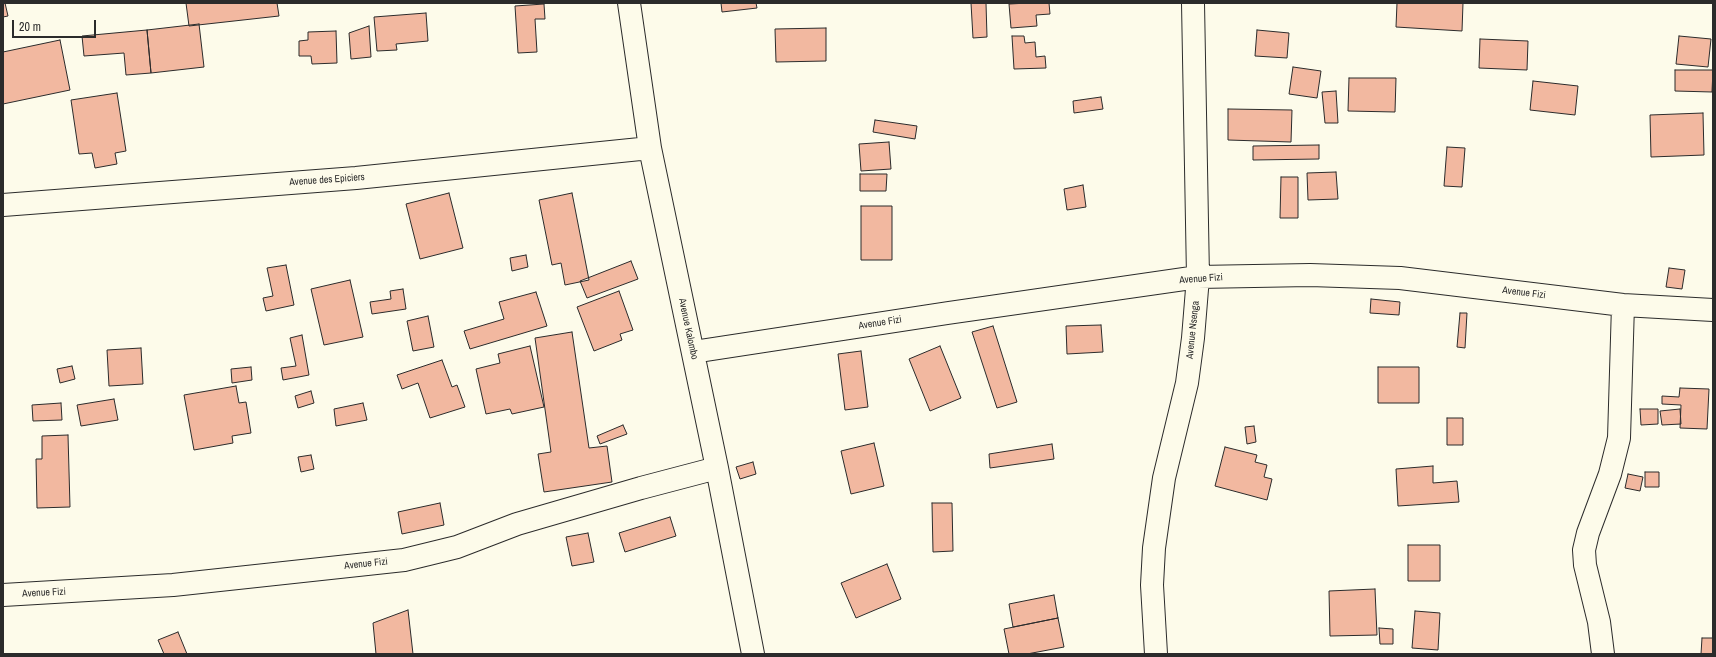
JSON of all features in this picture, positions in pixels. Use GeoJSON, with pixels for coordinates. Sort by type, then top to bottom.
{"type":"FeatureCollection","features":[{"type":"Feature","properties":{"kind":"street","name":"Avenue Kalombo"},"geometry":{"type":"LineString","coordinates":[[629,3],[650,148],[717,468],[753,654]]}},
{"type":"Feature","properties":{"kind":"street","name":"Avenue Nsenga"},"geometry":{"type":"LineString","coordinates":[[1156,654],[1152,585],[1154,548],[1164,478],[1187,383],[1193,338],[1198,277],[1193,3]]}},
{"type":"Feature","properties":{"kind":"street","name":"Avenue des Epiciers"},"geometry":{"type":"LineString","coordinates":[[3,205],[356,178],[650,148]]}},
{"type":"Feature","properties":{"kind":"street","name":"Avenue Fizi"},"geometry":{"type":"LineString","coordinates":[[693,352],[1198,277],[1310,275],[1400,278],[1623,304],[1713,310]]}},
{"type":"Feature","properties":{"kind":"street"},"geometry":{"type":"LineString","coordinates":[[1603,654],[1599,622],[1585,565],[1584,550],[1588,533],[1610,474],[1619,438],[1623,304]]}},
{"type":"Feature","properties":{"kind":"street","name":"Avenue Fizi"},"geometry":{"type":"LineString","coordinates":[[3,595],[173,586],[404,560],[457,547],[525,522],[641,488],[717,468]]}},
{"type":"Feature","properties":{"kind":"building"},"geometry":{"type":"Polygon","coordinates":[[[3,3],[5,3],[8,16],[3,17],[3,3]]]}},
{"type":"Feature","properties":{"kind":"building"},"geometry":{"type":"Polygon","coordinates":[[[186,3],[277,3],[279,16],[189,26],[186,3]]]}},
{"type":"Feature","properties":{"kind":"building"},"geometry":{"type":"Polygon","coordinates":[[[721,3],[756,3],[757,8],[722,12],[721,3]]]}},
{"type":"Feature","properties":{"kind":"building"},"geometry":{"type":"Polygon","coordinates":[[[971,3],[986,3],[987,37],[973,38],[971,3]]]}},
{"type":"Feature","properties":{"kind":"building"},"geometry":{"type":"Polygon","coordinates":[[[1049,3],[1050,14],[1036,15],[1037,26],[1011,28],[1009,4],[1049,3]]]}},
{"type":"Feature","properties":{"kind":"building"},"geometry":{"type":"Polygon","coordinates":[[[1397,3],[1463,3],[1462,31],[1396,27],[1397,3]]]}},
{"type":"Feature","properties":{"kind":"building"},"geometry":{"type":"Polygon","coordinates":[[[544,4],[545,19],[535,19],[537,52],[518,53],[515,6],[544,4]]]}},
{"type":"Feature","properties":{"kind":"building"},"geometry":{"type":"Polygon","coordinates":[[[426,13],[428,41],[396,44],[397,50],[377,51],[374,17],[426,13]]]}},
{"type":"Feature","properties":{"kind":"building"},"geometry":{"type":"Polygon","coordinates":[[[199,24],[204,67],[151,73],[147,30],[199,24]]]}},
{"type":"Feature","properties":{"kind":"building"},"geometry":{"type":"Polygon","coordinates":[[[369,26],[371,57],[351,59],[349,33],[369,26]]]}},
{"type":"Feature","properties":{"kind":"building"},"geometry":{"type":"Polygon","coordinates":[[[826,28],[826,61],[776,62],[775,29],[826,28]]]}},
{"type":"Feature","properties":{"kind":"building"},"geometry":{"type":"Polygon","coordinates":[[[147,30],[151,73],[126,75],[124,53],[84,56],[82,36],[147,30]]]}},
{"type":"Feature","properties":{"kind":"building"},"geometry":{"type":"Polygon","coordinates":[[[1257,30],[1289,33],[1287,58],[1255,56],[1257,30]]]}},
{"type":"Feature","properties":{"kind":"building"},"geometry":{"type":"Polygon","coordinates":[[[336,31],[337,63],[312,64],[311,56],[299,56],[299,41],[308,40],[308,32],[336,31]]]}},
{"type":"Feature","properties":{"kind":"building"},"geometry":{"type":"Polygon","coordinates":[[[1012,36],[1024,36],[1025,43],[1035,42],[1036,57],[1045,56],[1046,68],[1014,69],[1012,36]]]}},
{"type":"Feature","properties":{"kind":"building"},"geometry":{"type":"Polygon","coordinates":[[[1679,36],[1711,39],[1708,67],[1676,64],[1679,36]]]}},
{"type":"Feature","properties":{"kind":"building"},"geometry":{"type":"Polygon","coordinates":[[[1480,39],[1528,41],[1527,70],[1479,68],[1480,39]]]}},
{"type":"Feature","properties":{"kind":"building"},"geometry":{"type":"Polygon","coordinates":[[[60,40],[70,90],[3,104],[3,52],[60,40]]]}},
{"type":"Feature","properties":{"kind":"building"},"geometry":{"type":"Polygon","coordinates":[[[1293,67],[1321,71],[1317,98],[1289,94],[1293,67]]]}},
{"type":"Feature","properties":{"kind":"building"},"geometry":{"type":"Polygon","coordinates":[[[1675,70],[1713,70],[1712,92],[1675,91],[1675,70]]]}},
{"type":"Feature","properties":{"kind":"building"},"geometry":{"type":"Polygon","coordinates":[[[1349,78],[1396,78],[1395,112],[1348,111],[1349,78]]]}},
{"type":"Feature","properties":{"kind":"building"},"geometry":{"type":"Polygon","coordinates":[[[1533,81],[1578,86],[1575,115],[1530,110],[1533,81]]]}},
{"type":"Feature","properties":{"kind":"building"},"geometry":{"type":"Polygon","coordinates":[[[1336,91],[1338,123],[1325,123],[1322,92],[1336,91]]]}},
{"type":"Feature","properties":{"kind":"building"},"geometry":{"type":"Polygon","coordinates":[[[117,93],[126,151],[115,153],[117,164],[95,168],[92,153],[79,154],[71,100],[117,93]]]}},
{"type":"Feature","properties":{"kind":"building"},"geometry":{"type":"Polygon","coordinates":[[[1101,97],[1103,109],[1074,113],[1073,101],[1101,97]]]}},
{"type":"Feature","properties":{"kind":"building"},"geometry":{"type":"Polygon","coordinates":[[[1228,109],[1292,110],[1291,142],[1228,140],[1228,109]]]}},
{"type":"Feature","properties":{"kind":"building"},"geometry":{"type":"Polygon","coordinates":[[[1703,113],[1704,155],[1651,157],[1650,115],[1703,113]]]}},
{"type":"Feature","properties":{"kind":"building"},"geometry":{"type":"Polygon","coordinates":[[[875,120],[917,126],[915,139],[873,132],[875,120]]]}},
{"type":"Feature","properties":{"kind":"building"},"geometry":{"type":"Polygon","coordinates":[[[889,142],[891,169],[861,171],[859,144],[889,142]]]}},
{"type":"Feature","properties":{"kind":"building"},"geometry":{"type":"Polygon","coordinates":[[[1319,145],[1319,159],[1253,160],[1253,146],[1319,145]]]}},
{"type":"Feature","properties":{"kind":"building"},"geometry":{"type":"Polygon","coordinates":[[[1447,147],[1465,148],[1462,187],[1444,186],[1447,147]]]}},
{"type":"Feature","properties":{"kind":"building"},"geometry":{"type":"Polygon","coordinates":[[[1336,172],[1338,199],[1308,200],[1307,173],[1336,172]]]}},
{"type":"Feature","properties":{"kind":"building"},"geometry":{"type":"Polygon","coordinates":[[[860,174],[887,174],[886,191],[860,191],[860,174]]]}},
{"type":"Feature","properties":{"kind":"building"},"geometry":{"type":"Polygon","coordinates":[[[1281,177],[1298,177],[1298,218],[1280,218],[1281,177]]]}},
{"type":"Feature","properties":{"kind":"building"},"geometry":{"type":"Polygon","coordinates":[[[1083,185],[1086,207],[1067,210],[1064,189],[1083,185]]]}},
{"type":"Feature","properties":{"kind":"building"},"geometry":{"type":"Polygon","coordinates":[[[449,193],[463,248],[420,259],[406,204],[449,193]]]}},
{"type":"Feature","properties":{"kind":"building"},"geometry":{"type":"Polygon","coordinates":[[[572,193],[589,280],[565,285],[561,263],[552,265],[539,200],[572,193]]]}},
{"type":"Feature","properties":{"kind":"building"},"geometry":{"type":"Polygon","coordinates":[[[861,206],[892,206],[892,260],[861,260],[861,206]]]}},
{"type":"Feature","properties":{"kind":"building"},"geometry":{"type":"Polygon","coordinates":[[[526,255],[528,267],[512,271],[510,258],[526,255]]]}},
{"type":"Feature","properties":{"kind":"building"},"geometry":{"type":"Polygon","coordinates":[[[631,261],[638,279],[587,298],[580,281],[631,261]]]}},
{"type":"Feature","properties":{"kind":"building"},"geometry":{"type":"Polygon","coordinates":[[[286,265],[294,305],[266,311],[263,298],[273,296],[267,268],[286,265]]]}},
{"type":"Feature","properties":{"kind":"building"},"geometry":{"type":"Polygon","coordinates":[[[1669,268],[1685,270],[1682,289],[1666,287],[1669,268]]]}},
{"type":"Feature","properties":{"kind":"building"},"geometry":{"type":"Polygon","coordinates":[[[350,280],[363,337],[324,345],[311,289],[350,280]]]}},
{"type":"Feature","properties":{"kind":"building"},"geometry":{"type":"Polygon","coordinates":[[[403,289],[406,309],[372,314],[370,302],[391,299],[390,291],[403,289]]]}},
{"type":"Feature","properties":{"kind":"building"},"geometry":{"type":"Polygon","coordinates":[[[619,291],[633,330],[620,334],[622,340],[594,351],[577,307],[619,291]]]}},
{"type":"Feature","properties":{"kind":"building"},"geometry":{"type":"Polygon","coordinates":[[[536,292],[547,326],[470,349],[464,331],[504,319],[499,302],[536,292]]]}},
{"type":"Feature","properties":{"kind":"building"},"geometry":{"type":"Polygon","coordinates":[[[1371,299],[1400,302],[1399,315],[1370,313],[1371,299]]]}},
{"type":"Feature","properties":{"kind":"building"},"geometry":{"type":"Polygon","coordinates":[[[1460,313],[1467,313],[1465,348],[1457,347],[1460,313]]]}},
{"type":"Feature","properties":{"kind":"building"},"geometry":{"type":"Polygon","coordinates":[[[428,316],[434,347],[413,351],[407,321],[428,316]]]}},
{"type":"Feature","properties":{"kind":"building"},"geometry":{"type":"Polygon","coordinates":[[[1101,325],[1103,352],[1067,354],[1066,326],[1101,325]]]}},
{"type":"Feature","properties":{"kind":"building"},"geometry":{"type":"Polygon","coordinates":[[[993,326],[1017,402],[997,408],[972,332],[993,326]]]}},
{"type":"Feature","properties":{"kind":"building"},"geometry":{"type":"Polygon","coordinates":[[[572,332],[589,448],[607,446],[612,482],[544,492],[538,454],[551,452],[535,338],[572,332]]]}},
{"type":"Feature","properties":{"kind":"building"},"geometry":{"type":"Polygon","coordinates":[[[302,335],[309,375],[283,380],[281,368],[296,366],[290,338],[302,335]]]}},
{"type":"Feature","properties":{"kind":"building"},"geometry":{"type":"Polygon","coordinates":[[[530,346],[544,407],[512,414],[510,409],[486,414],[476,369],[500,363],[498,354],[530,346]]]}},
{"type":"Feature","properties":{"kind":"building"},"geometry":{"type":"Polygon","coordinates":[[[940,346],[961,398],[930,411],[909,359],[940,346]]]}},
{"type":"Feature","properties":{"kind":"building"},"geometry":{"type":"Polygon","coordinates":[[[141,348],[143,384],[109,386],[107,350],[141,348]]]}},
{"type":"Feature","properties":{"kind":"building"},"geometry":{"type":"Polygon","coordinates":[[[861,351],[868,407],[845,410],[838,354],[861,351]]]}},
{"type":"Feature","properties":{"kind":"building"},"geometry":{"type":"Polygon","coordinates":[[[442,360],[452,387],[457,385],[465,407],[430,418],[418,383],[402,389],[397,375],[442,360]]]}},
{"type":"Feature","properties":{"kind":"building"},"geometry":{"type":"Polygon","coordinates":[[[72,366],[75,379],[60,383],[57,369],[72,366]]]}},
{"type":"Feature","properties":{"kind":"building"},"geometry":{"type":"Polygon","coordinates":[[[251,367],[252,380],[232,383],[231,369],[251,367]]]}},
{"type":"Feature","properties":{"kind":"building"},"geometry":{"type":"Polygon","coordinates":[[[1378,367],[1419,367],[1419,403],[1378,403],[1378,367]]]}},
{"type":"Feature","properties":{"kind":"building"},"geometry":{"type":"Polygon","coordinates":[[[236,386],[239,403],[246,402],[251,433],[232,436],[233,443],[194,450],[184,395],[236,386]]]}},
{"type":"Feature","properties":{"kind":"building"},"geometry":{"type":"Polygon","coordinates":[[[1680,388],[1709,389],[1707,429],[1680,428],[1681,405],[1662,404],[1662,396],[1679,397],[1680,388]]]}},
{"type":"Feature","properties":{"kind":"building"},"geometry":{"type":"Polygon","coordinates":[[[311,391],[314,403],[298,408],[295,396],[311,391]]]}},
{"type":"Feature","properties":{"kind":"building"},"geometry":{"type":"Polygon","coordinates":[[[114,399],[118,420],[81,426],[77,405],[114,399]]]}},
{"type":"Feature","properties":{"kind":"building"},"geometry":{"type":"Polygon","coordinates":[[[61,403],[62,420],[33,421],[32,405],[61,403]]]}},
{"type":"Feature","properties":{"kind":"building"},"geometry":{"type":"Polygon","coordinates":[[[363,403],[367,420],[336,426],[334,409],[363,403]]]}},
{"type":"Feature","properties":{"kind":"building"},"geometry":{"type":"Polygon","coordinates":[[[1640,409],[1658,409],[1658,424],[1641,425],[1640,409]]]}},
{"type":"Feature","properties":{"kind":"building"},"geometry":{"type":"Polygon","coordinates":[[[1680,409],[1681,424],[1662,425],[1660,411],[1680,409]]]}},
{"type":"Feature","properties":{"kind":"building"},"geometry":{"type":"Polygon","coordinates":[[[1447,418],[1463,418],[1463,445],[1447,445],[1447,418]]]}},
{"type":"Feature","properties":{"kind":"building"},"geometry":{"type":"Polygon","coordinates":[[[623,425],[627,434],[600,444],[597,436],[623,425]]]}},
{"type":"Feature","properties":{"kind":"building"},"geometry":{"type":"Polygon","coordinates":[[[1254,426],[1256,442],[1247,444],[1245,427],[1254,426]]]}},
{"type":"Feature","properties":{"kind":"building"},"geometry":{"type":"Polygon","coordinates":[[[68,435],[70,507],[37,508],[36,459],[42,459],[42,436],[68,435]]]}},
{"type":"Feature","properties":{"kind":"building"},"geometry":{"type":"Polygon","coordinates":[[[874,443],[884,486],[851,494],[841,451],[874,443]]]}},
{"type":"Feature","properties":{"kind":"building"},"geometry":{"type":"Polygon","coordinates":[[[1052,444],[1054,459],[990,468],[989,454],[1052,444]]]}},
{"type":"Feature","properties":{"kind":"building"},"geometry":{"type":"Polygon","coordinates":[[[1225,447],[1257,455],[1255,462],[1267,465],[1264,477],[1272,479],[1267,500],[1215,486],[1225,447]]]}},
{"type":"Feature","properties":{"kind":"building"},"geometry":{"type":"Polygon","coordinates":[[[311,455],[314,469],[301,472],[298,457],[311,455]]]}},
{"type":"Feature","properties":{"kind":"building"},"geometry":{"type":"Polygon","coordinates":[[[753,462],[756,474],[740,479],[736,467],[753,462]]]}},
{"type":"Feature","properties":{"kind":"building"},"geometry":{"type":"Polygon","coordinates":[[[1433,466],[1433,483],[1457,481],[1459,502],[1398,506],[1396,469],[1433,466]]]}},
{"type":"Feature","properties":{"kind":"building"},"geometry":{"type":"Polygon","coordinates":[[[1645,472],[1659,472],[1659,487],[1645,487],[1645,472]]]}},
{"type":"Feature","properties":{"kind":"building"},"geometry":{"type":"Polygon","coordinates":[[[1628,474],[1643,477],[1640,491],[1625,488],[1628,474]]]}},
{"type":"Feature","properties":{"kind":"building"},"geometry":{"type":"Polygon","coordinates":[[[440,503],[444,525],[402,534],[398,512],[440,503]]]}},
{"type":"Feature","properties":{"kind":"building"},"geometry":{"type":"Polygon","coordinates":[[[932,503],[952,503],[953,551],[933,552],[932,503]]]}},
{"type":"Feature","properties":{"kind":"building"},"geometry":{"type":"Polygon","coordinates":[[[670,517],[676,536],[625,552],[619,533],[670,517]]]}},
{"type":"Feature","properties":{"kind":"building"},"geometry":{"type":"Polygon","coordinates":[[[588,533],[594,562],[572,566],[566,537],[588,533]]]}},
{"type":"Feature","properties":{"kind":"building"},"geometry":{"type":"Polygon","coordinates":[[[1408,545],[1440,545],[1440,581],[1408,581],[1408,545]]]}},
{"type":"Feature","properties":{"kind":"building"},"geometry":{"type":"Polygon","coordinates":[[[887,564],[901,599],[856,618],[841,583],[887,564]]]}},
{"type":"Feature","properties":{"kind":"building"},"geometry":{"type":"Polygon","coordinates":[[[1375,589],[1377,635],[1330,636],[1329,591],[1375,589]]]}},
{"type":"Feature","properties":{"kind":"building"},"geometry":{"type":"Polygon","coordinates":[[[1054,595],[1058,618],[1013,627],[1009,604],[1054,595]]]}},
{"type":"Feature","properties":{"kind":"building"},"geometry":{"type":"Polygon","coordinates":[[[408,610],[413,654],[376,654],[373,623],[408,610]]]}},
{"type":"Feature","properties":{"kind":"building"},"geometry":{"type":"Polygon","coordinates":[[[1415,611],[1440,613],[1438,650],[1412,648],[1415,611]]]}},
{"type":"Feature","properties":{"kind":"building"},"geometry":{"type":"Polygon","coordinates":[[[1058,618],[1064,647],[1027,654],[1009,654],[1004,629],[1058,618]]]}},
{"type":"Feature","properties":{"kind":"building"},"geometry":{"type":"Polygon","coordinates":[[[1379,628],[1393,629],[1393,644],[1380,644],[1379,628]]]}},
{"type":"Feature","properties":{"kind":"building"},"geometry":{"type":"Polygon","coordinates":[[[178,632],[187,654],[164,654],[158,640],[178,632]]]}},
{"type":"Feature","properties":{"kind":"building"},"geometry":{"type":"Polygon","coordinates":[[[1702,638],[1713,638],[1713,654],[1701,654],[1702,638]]]}}]}
